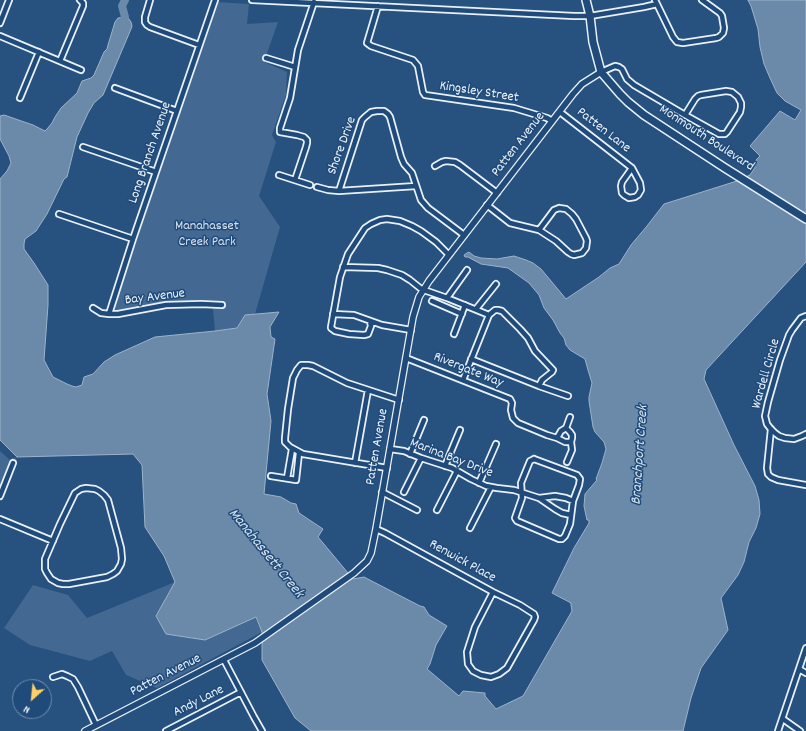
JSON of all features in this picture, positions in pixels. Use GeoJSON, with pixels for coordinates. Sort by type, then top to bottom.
{"type":"FeatureCollection","features":[{"type":"Feature","properties":{"kind":"main road"},"geometry":{"type":"LineString","coordinates":[[586,0],[590,16],[593,42],[601,72]]}},
{"type":"Feature","properties":{"kind":"main road","name":"Monmouth Boulevard"},"geometry":{"type":"LineString","coordinates":[[601,72],[620,94],[634,107],[725,168],[806,219]]}},
{"type":"Feature","properties":{"kind":"street"},"geometry":{"type":"LineString","coordinates":[[0,23],[10,0]]}},
{"type":"Feature","properties":{"kind":"street"},"geometry":{"type":"LineString","coordinates":[[60,61],[83,6],[83,3],[80,0]]}},
{"type":"Feature","properties":{"kind":"street"},"geometry":{"type":"LineString","coordinates":[[150,0],[144,17],[147,25],[199,45]]}},
{"type":"Feature","properties":{"kind":"street","name":"Long Branch Avenue"},"geometry":{"type":"LineString","coordinates":[[109,314],[133,239],[215,0]]}},
{"type":"Feature","properties":{"kind":"street"},"geometry":{"type":"LineString","coordinates":[[252,0],[574,16],[590,16],[644,7],[656,2],[673,37],[677,42],[683,43],[716,38],[723,33],[724,28],[722,16],[702,0]]}},
{"type":"Feature","properties":{"kind":"street"},"geometry":{"type":"LineString","coordinates":[[380,6],[385,0]]}},
{"type":"Feature","properties":{"kind":"street"},"geometry":{"type":"LineString","coordinates":[[295,180],[308,143],[304,137],[280,132],[290,98],[302,38],[314,2]]}},
{"type":"Feature","properties":{"kind":"street","name":"Kingsley Street"},"geometry":{"type":"LineString","coordinates":[[380,6],[367,43],[370,46],[413,60],[418,66],[423,92],[425,95],[514,108],[547,118],[552,121]]}},
{"type":"Feature","properties":{"kind":"street"},"geometry":{"type":"LineString","coordinates":[[0,36],[81,70]]}},
{"type":"Feature","properties":{"kind":"street"},"geometry":{"type":"LineString","coordinates":[[20,98],[39,52]]}},
{"type":"Feature","properties":{"kind":"street"},"geometry":{"type":"LineString","coordinates":[[266,58],[295,67]]}},
{"type":"Feature","properties":{"kind":"street"},"geometry":{"type":"LineString","coordinates":[[601,72],[615,66],[619,67],[634,85],[685,115],[716,133],[724,134],[729,131],[740,112],[741,103],[738,97],[729,91],[701,95],[695,99],[685,115]]}},
{"type":"Feature","properties":{"kind":"street","name":"Patten Avenue"},"geometry":{"type":"LineString","coordinates":[[85,731],[255,643],[354,574],[364,565],[370,556],[376,529],[413,317],[419,297],[429,281],[560,112],[572,94],[582,84],[601,72]]}},
{"type":"Feature","properties":{"kind":"street"},"geometry":{"type":"LineString","coordinates":[[116,88],[177,111]]}},
{"type":"Feature","properties":{"kind":"street","name":"Shore Drive"},"geometry":{"type":"LineString","coordinates":[[339,191],[362,120],[368,113],[377,110],[384,111],[390,117],[401,157],[404,164],[412,173],[421,200],[425,205],[464,235]]}},
{"type":"Feature","properties":{"kind":"street","name":"Patten Lane"},"geometry":{"type":"LineString","coordinates":[[560,112],[632,168],[640,183],[641,190],[638,195],[629,198],[622,193],[621,186],[622,182],[632,168]]}},
{"type":"Feature","properties":{"kind":"street"},"geometry":{"type":"LineString","coordinates":[[83,147],[156,172]]}},
{"type":"Feature","properties":{"kind":"street"},"geometry":{"type":"LineString","coordinates":[[435,166],[442,162],[455,162],[497,193]]}},
{"type":"Feature","properties":{"kind":"street"},"geometry":{"type":"LineString","coordinates":[[279,175],[310,185]]}},
{"type":"Feature","properties":{"kind":"street","name":"Shore Drive"},"geometry":{"type":"LineString","coordinates":[[317,187],[339,191],[416,186]]}},
{"type":"Feature","properties":{"kind":"street"},"geometry":{"type":"LineString","coordinates":[[487,205],[510,223],[539,230],[556,241],[571,254],[574,255],[582,253],[586,248],[586,238],[576,219],[566,209],[561,208],[554,210],[539,230]]}},
{"type":"Feature","properties":{"kind":"street"},"geometry":{"type":"LineString","coordinates":[[59,214],[133,239]]}},
{"type":"Feature","properties":{"kind":"street"},"geometry":{"type":"LineString","coordinates":[[370,321],[368,334],[364,335],[349,334],[336,331],[331,328],[338,284],[343,267],[348,254],[363,230],[370,224],[384,219],[400,221],[421,231],[436,242],[449,255]]}},
{"type":"Feature","properties":{"kind":"street"},"geometry":{"type":"LineString","coordinates":[[343,267],[378,268],[387,270],[402,275],[424,290],[489,315]]}},
{"type":"Feature","properties":{"kind":"street"},"geometry":{"type":"LineString","coordinates":[[447,298],[467,270]]}},
{"type":"Feature","properties":{"kind":"street"},"geometry":{"type":"LineString","coordinates":[[476,309],[496,284]]}},
{"type":"Feature","properties":{"kind":"street"},"geometry":{"type":"LineString","coordinates":[[432,301],[462,314]]}},
{"type":"Feature","properties":{"kind":"street","name":"Bay Avenue"},"geometry":{"type":"LineString","coordinates":[[93,308],[109,314],[118,314],[166,305],[222,305]]}},
{"type":"Feature","properties":{"kind":"street"},"geometry":{"type":"LineString","coordinates":[[454,334],[465,305]]}},
{"type":"Feature","properties":{"kind":"street"},"geometry":{"type":"LineString","coordinates":[[463,380],[489,315],[495,310],[498,310],[502,311],[520,329],[528,338],[535,351],[552,369],[552,372],[542,380],[539,386]]}},
{"type":"Feature","properties":{"kind":"street"},"geometry":{"type":"LineString","coordinates":[[333,314],[354,315],[382,325],[411,330]]}},
{"type":"Feature","properties":{"kind":"street","name":"Wardell Circle"},"geometry":{"type":"LineString","coordinates":[[806,316],[801,318],[792,330],[780,360],[765,416],[767,424],[779,436],[785,438],[798,438],[806,434]]}},
{"type":"Feature","properties":{"kind":"street","name":"Rivergate Way"},"geometry":{"type":"LineString","coordinates":[[406,358],[510,399],[512,403],[511,414],[515,421],[565,442],[571,442]]}},
{"type":"Feature","properties":{"kind":"street"},"geometry":{"type":"LineString","coordinates":[[471,359],[568,396]]}},
{"type":"Feature","properties":{"kind":"street"},"geometry":{"type":"LineString","coordinates":[[387,468],[320,458],[299,453],[287,445],[285,438],[293,378],[296,370],[301,365],[313,366],[347,383],[399,400]]}},
{"type":"Feature","properties":{"kind":"street"},"geometry":{"type":"LineString","coordinates":[[355,463],[368,390]]}},
{"type":"Feature","properties":{"kind":"street"},"geometry":{"type":"LineString","coordinates":[[557,438],[561,431],[566,428],[570,417]]}},
{"type":"Feature","properties":{"kind":"street"},"geometry":{"type":"LineString","coordinates":[[410,454],[424,420]]}},
{"type":"Feature","properties":{"kind":"street"},"geometry":{"type":"LineString","coordinates":[[566,428],[572,435],[572,450],[567,462]]}},
{"type":"Feature","properties":{"kind":"street"},"geometry":{"type":"LineString","coordinates":[[771,429],[767,468],[768,474],[773,478],[806,485]]}},
{"type":"Feature","properties":{"kind":"street"},"geometry":{"type":"LineString","coordinates":[[445,466],[460,430]]}},
{"type":"Feature","properties":{"kind":"street"},"geometry":{"type":"LineString","coordinates":[[479,483],[496,444]]}},
{"type":"Feature","properties":{"kind":"street"},"geometry":{"type":"LineString","coordinates":[[287,478],[292,449]]}},
{"type":"Feature","properties":{"kind":"street","name":"Marina Bay Drive"},"geometry":{"type":"LineString","coordinates":[[390,449],[404,452],[445,466],[457,471],[471,480],[491,487],[514,490],[539,498],[562,513],[570,515]]}},
{"type":"Feature","properties":{"kind":"street"},"geometry":{"type":"LineString","coordinates":[[271,476],[296,480],[299,453]]}},
{"type":"Feature","properties":{"kind":"street"},"geometry":{"type":"LineString","coordinates":[[404,492],[420,458]]}},
{"type":"Feature","properties":{"kind":"street"},"geometry":{"type":"LineString","coordinates":[[534,459],[579,477],[580,481],[573,501],[568,530],[562,539],[517,522],[514,518],[522,498],[521,492],[521,483],[526,470],[530,461],[534,459]]}},
{"type":"Feature","properties":{"kind":"street"},"geometry":{"type":"LineString","coordinates":[[0,496],[14,462]]}},
{"type":"Feature","properties":{"kind":"street"},"geometry":{"type":"LineString","coordinates":[[437,510],[457,471]]}},
{"type":"Feature","properties":{"kind":"street"},"geometry":{"type":"LineString","coordinates":[[470,528],[491,487]]}},
{"type":"Feature","properties":{"kind":"street"},"geometry":{"type":"LineString","coordinates":[[86,488],[95,489],[104,494],[108,500],[121,548],[121,564],[117,571],[107,577],[69,584],[58,583],[51,579],[45,569],[46,559],[53,541],[75,493],[86,488]]}},
{"type":"Feature","properties":{"kind":"street"},"geometry":{"type":"LineString","coordinates":[[382,492],[417,510]]}},
{"type":"Feature","properties":{"kind":"street"},"geometry":{"type":"LineString","coordinates":[[539,498],[555,496],[573,501]]}},
{"type":"Feature","properties":{"kind":"street"},"geometry":{"type":"LineString","coordinates":[[0,519],[53,541]]}},
{"type":"Feature","properties":{"kind":"street","name":"Renwick Place"},"geometry":{"type":"LineString","coordinates":[[376,529],[534,614],[534,620],[510,662],[503,672],[491,677],[481,675],[473,671],[468,664],[467,652],[475,627],[493,592]]}},
{"type":"Feature","properties":{"kind":"street"},"geometry":{"type":"LineString","coordinates":[[778,731],[806,648]]}},
{"type":"Feature","properties":{"kind":"street"},"geometry":{"type":"LineString","coordinates":[[224,660],[262,731]]}},
{"type":"Feature","properties":{"kind":"street"},"geometry":{"type":"LineString","coordinates":[[799,669],[806,673]]}},
{"type":"Feature","properties":{"kind":"street"},"geometry":{"type":"LineString","coordinates":[[53,677],[62,674],[73,679],[96,725]]}},
{"type":"Feature","properties":{"kind":"street","name":"Andy Lane"},"geometry":{"type":"LineString","coordinates":[[166,731],[241,692]]}},
{"type":"Feature","properties":{"kind":"street"},"geometry":{"type":"LineString","coordinates":[[783,719],[800,731]]}},
{"type":"Feature","properties":{"kind":"green space","name":"Manahasset Creek Park"},"geometry":{"type":"Polygon","coordinates":[[[218,2],[249,4],[247,24],[278,22],[264,62],[287,72],[286,95],[272,135],[276,142],[259,196],[280,227],[255,314],[245,315],[237,328],[215,331],[213,309],[207,301],[166,302],[119,312],[116,311],[114,307],[218,2]]]}},
{"type":"Feature","properties":{"kind":"green space"},"geometry":{"type":"Polygon","coordinates":[[[0,451],[10,460],[17,457],[0,496],[0,451]]]}},
{"type":"Feature","properties":{"kind":"green space"},"geometry":{"type":"Polygon","coordinates":[[[175,582],[156,616],[205,640],[255,617],[262,632],[157,688],[126,675],[112,651],[90,661],[30,645],[4,628],[33,585],[68,595],[87,618],[175,582]]]}},
{"type":"Feature","properties":{"kind":"water","name":"Branchport Creek"},"geometry":{"type":"Polygon","coordinates":[[[748,0],[806,0],[806,262],[706,370],[704,379],[734,445],[755,486],[759,500],[760,514],[756,528],[749,542],[744,562],[738,575],[721,598],[728,630],[701,668],[691,698],[683,731],[311,731],[295,718],[262,660],[262,632],[256,617],[205,640],[166,634],[156,616],[175,582],[164,556],[145,527],[142,465],[133,454],[17,457],[0,440],[0,179],[7,171],[11,163],[0,139],[0,116],[4,115],[33,125],[45,131],[61,108],[77,93],[82,81],[91,78],[94,75],[104,52],[107,49],[115,22],[118,18],[125,17],[131,22],[131,29],[103,95],[94,103],[77,137],[67,177],[64,179],[47,214],[36,231],[25,239],[24,244],[24,249],[48,285],[44,360],[53,377],[76,387],[82,385],[84,377],[93,374],[104,362],[115,355],[155,337],[237,328],[245,315],[279,312],[270,327],[271,337],[275,339],[267,394],[271,421],[264,494],[281,497],[291,503],[296,504],[299,513],[323,529],[318,537],[353,579],[364,577],[424,607],[429,615],[447,626],[436,645],[427,669],[459,696],[463,691],[485,693],[485,696],[496,709],[523,696],[572,611],[571,603],[552,593],[574,548],[589,523],[584,506],[585,494],[597,480],[596,479],[606,449],[604,442],[595,432],[593,427],[589,401],[592,383],[585,359],[570,350],[566,345],[564,338],[544,308],[539,295],[529,283],[508,268],[481,264],[468,257],[465,257],[464,255],[469,252],[474,256],[481,258],[497,259],[514,256],[533,263],[541,269],[566,299],[610,268],[619,264],[631,245],[664,204],[737,181],[750,175],[754,169],[756,160],[760,156],[750,146],[780,111],[795,120],[801,110],[785,101],[777,93],[764,64],[758,29],[748,0]]]}},
{"type":"Feature","properties":{"kind":"waterway","name":"Manahassett Creek"},"geometry":{"type":"LineString","coordinates":[[121,27],[125,17],[122,6],[125,0]]}}]}
